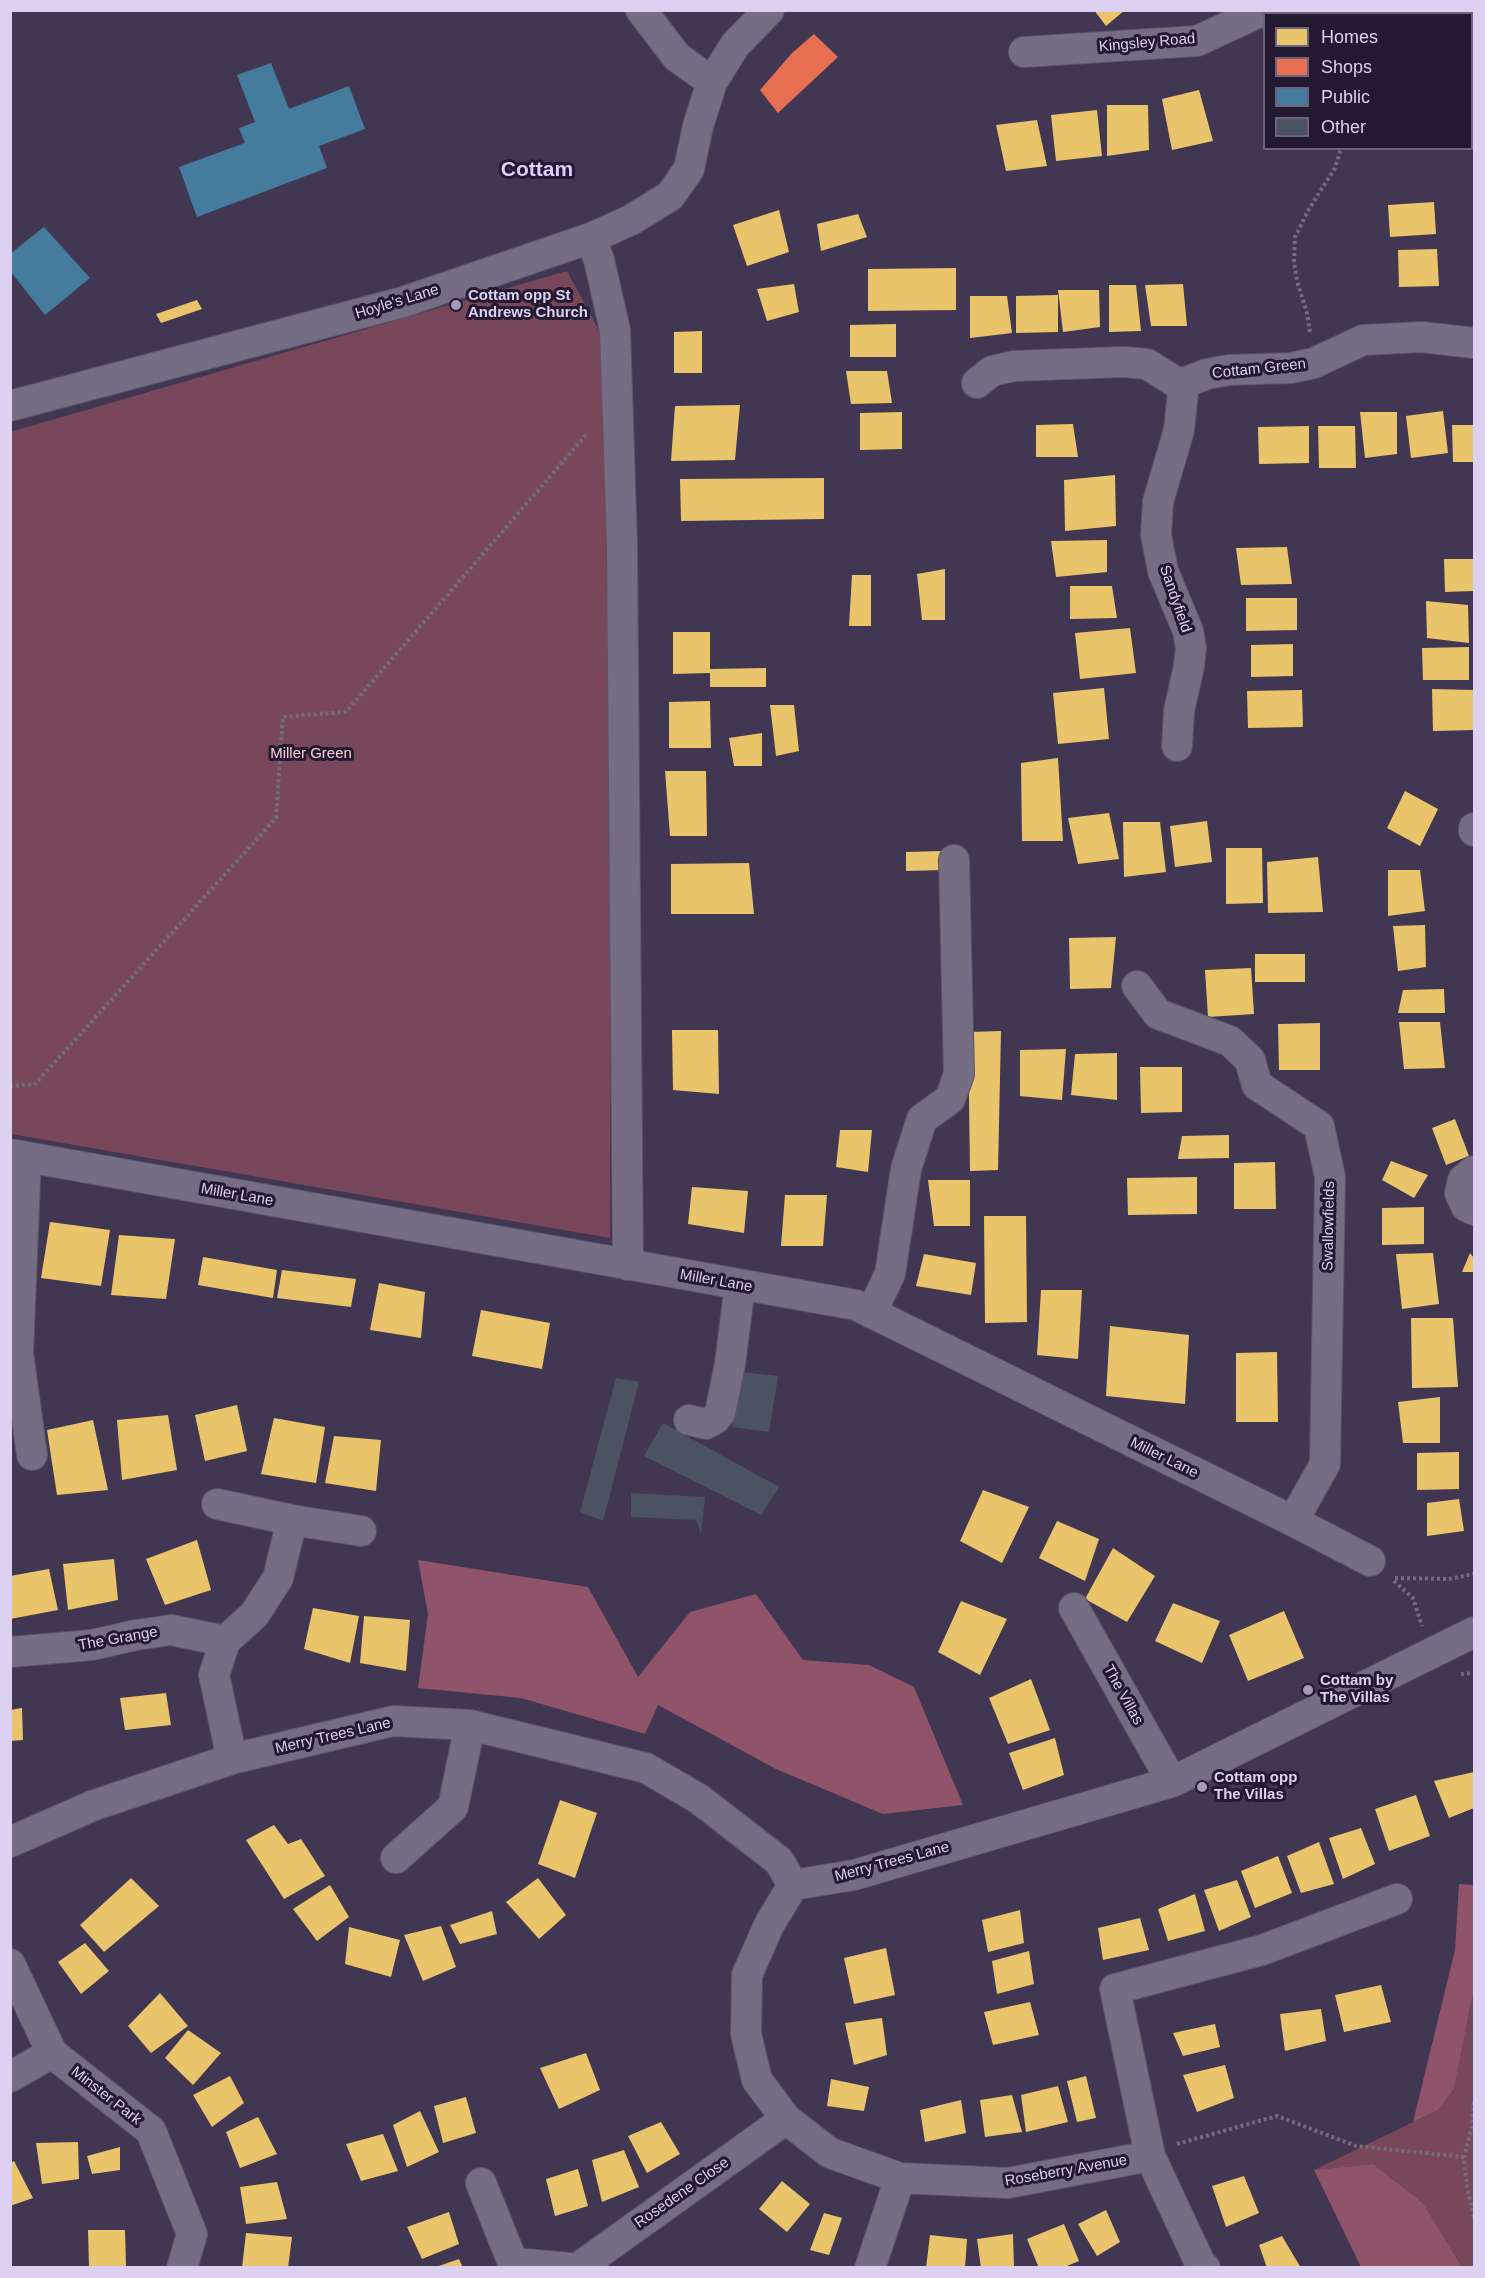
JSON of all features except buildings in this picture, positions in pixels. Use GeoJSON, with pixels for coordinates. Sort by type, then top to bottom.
{"type":"FeatureCollection","features":[{"type":"Feature","properties":{"kind":"street"},"geometry":{"type":"LineString","coordinates":[[641,10],[677,57],[712,82]]}},
{"type":"Feature","properties":{"kind":"street","name":"Hoyle's Lane"},"geometry":{"type":"LineString","coordinates":[[10,406],[403,302],[591,238],[631,220],[670,196],[689,170],[698,126],[712,82],[735,45],[769,10]]}},
{"type":"Feature","properties":{"kind":"street","name":"Kingsley Road"},"geometry":{"type":"LineString","coordinates":[[1024,52],[1197,41],[1264,10]]}},
{"type":"Feature","properties":{"kind":"street"},"geometry":{"type":"LineString","coordinates":[[591,238],[615,330],[622,567],[628,1265]]}},
{"type":"Feature","properties":{"kind":"street","name":"Cottam Green"},"geometry":{"type":"LineString","coordinates":[[1184,383],[1207,374],[1229,370],[1291,368],[1314,363],[1363,340],[1422,337],[1474,343]]}},
{"type":"Feature","properties":{"kind":"street"},"geometry":{"type":"LineString","coordinates":[[977,383],[992,371],[1014,366],[1123,362],[1147,364],[1174,381],[1184,383]]}},
{"type":"Feature","properties":{"kind":"street","name":"Sandyfield"},"geometry":{"type":"LineString","coordinates":[[1177,747],[1179,711],[1191,648],[1188,631],[1163,571],[1156,536],[1158,502],[1179,430],[1184,383]]}},
{"type":"Feature","properties":{"kind":"street"},"geometry":{"type":"LineString","coordinates":[[871,1313],[890,1274],[906,1168],[922,1119],[950,1099],[958,1074],[954,860]]}},
{"type":"Feature","properties":{"kind":"street","name":"Swallowfields"},"geometry":{"type":"LineString","coordinates":[[1137,986],[1158,1014],[1230,1041],[1250,1060],[1257,1085],[1319,1126],[1330,1177],[1325,1464],[1293,1521]]}},
{"type":"Feature","properties":{"kind":"street"},"geometry":{"type":"LineString","coordinates":[[18,1156],[18,1353],[32,1455]]}},
{"type":"Feature","properties":{"kind":"street","name":"Miller Lane"},"geometry":{"type":"LineString","coordinates":[[18,1156],[856,1305],[1293,1521],[1380,1570]]}},
{"type":"Feature","properties":{"kind":"street"},"geometry":{"type":"LineString","coordinates":[[1474,1171],[1463,1180],[1460,1193],[1466,1206],[1474,1210]]}},
{"type":"Feature","properties":{"kind":"street"},"geometry":{"type":"LineString","coordinates":[[689,1420],[706,1424],[720,1413],[730,1364],[740,1285]]}},
{"type":"Feature","properties":{"kind":"street"},"geometry":{"type":"LineString","coordinates":[[217,1504],[292,1520],[361,1531]]}},
{"type":"Feature","properties":{"kind":"street"},"geometry":{"type":"LineString","coordinates":[[232,1760],[214,1675],[225,1641],[254,1615],[278,1578],[292,1520]]}},
{"type":"Feature","properties":{"kind":"street","name":"The Villas"},"geometry":{"type":"LineString","coordinates":[[1074,1608],[1172,1782]]}},
{"type":"Feature","properties":{"kind":"street","name":"The Grange"},"geometry":{"type":"LineString","coordinates":[[10,1652],[92,1645],[171,1630],[225,1641]]}},
{"type":"Feature","properties":{"kind":"street","name":"Merry Trees Lane"},"geometry":{"type":"LineString","coordinates":[[10,1842],[92,1806],[232,1760],[393,1721],[470,1725],[646,1768],[699,1799],[779,1861],[793,1885],[854,1875],[1172,1782],[1474,1632]]}},
{"type":"Feature","properties":{"kind":"street"},"geometry":{"type":"LineString","coordinates":[[396,1858],[453,1807],[470,1725]]}},
{"type":"Feature","properties":{"kind":"street","name":"Roseberry Avenue"},"geometry":{"type":"LineString","coordinates":[[793,1885],[769,1925],[747,1975],[746,2034],[757,2080],[786,2119],[830,2153],[900,2178],[1008,2183],[1150,2156]]}},
{"type":"Feature","properties":{"kind":"street"},"geometry":{"type":"LineString","coordinates":[[1204,2268],[1150,2156],[1115,1989],[1262,1950],[1397,1899]]}},
{"type":"Feature","properties":{"kind":"street","name":"Minster Park"},"geometry":{"type":"LineString","coordinates":[[10,1964],[52,2053],[151,2131],[192,2234],[182,2268]]}},
{"type":"Feature","properties":{"kind":"street"},"geometry":{"type":"LineString","coordinates":[[10,2077],[52,2053]]}},
{"type":"Feature","properties":{"kind":"street","name":"Rosedene Close"},"geometry":{"type":"LineString","coordinates":[[578,2268],[786,2119]]}},
{"type":"Feature","properties":{"kind":"street"},"geometry":{"type":"LineString","coordinates":[[870,2268],[900,2178]]}},
{"type":"Feature","properties":{"kind":"street"},"geometry":{"type":"LineString","coordinates":[[481,2183],[513,2263],[570,2268]]}},
{"type":"Feature","properties":{"kind":"path"},"geometry":{"type":"LineString","coordinates":[[1314,363],[1307,313],[1297,281],[1294,260],[1295,237],[1309,209],[1335,168],[1340,150]]}},
{"type":"Feature","properties":{"kind":"path"},"geometry":{"type":"LineString","coordinates":[[10,1086],[35,1084],[276,818],[283,717],[346,712],[600,419],[618,417]]}},
{"type":"Feature","properties":{"kind":"path"},"geometry":{"type":"LineString","coordinates":[[1380,1570],[1449,1579],[1474,1574]]}},
{"type":"Feature","properties":{"kind":"path"},"geometry":{"type":"LineString","coordinates":[[1474,2102],[1472,2126],[1464,2157],[1467,2187],[1474,2218]]}},
{"type":"Feature","properties":{"kind":"path"},"geometry":{"type":"LineString","coordinates":[[1150,2156],[1183,2142],[1277,2116],[1356,2145],[1464,2157]]}},
{"type":"Feature","properties":{"kind":"green space","name":"Miller Green"},"geometry":{"type":"Polygon","coordinates":[[[567,271],[604,340],[611,741],[610,1238],[11,1134],[10,432],[567,271]]]}},
{"type":"Feature","properties":{"kind":"green space"},"geometry":{"type":"Polygon","coordinates":[[[1474,1988],[1474,2267],[1462,2267],[1423,2203],[1373,2164],[1314,2170],[1438,2110],[1454,2089],[1474,1988]]]}},
{"type":"Feature","properties":{"kind":"shaded area"},"geometry":{"type":"Polygon","coordinates":[[[418,1560],[588,1587],[638,1677],[690,1612],[756,1594],[803,1660],[869,1665],[914,1687],[963,1805],[883,1814],[776,1769],[658,1705],[645,1734],[521,1698],[418,1688],[428,1614],[418,1560]]]}},
{"type":"Feature","properties":{"kind":"shaded area"},"geometry":{"type":"Polygon","coordinates":[[[1459,1884],[1474,1885],[1474,1988],[1454,2089],[1438,2110],[1413,2122],[1455,1950],[1459,1884]]]}},
{"type":"Feature","properties":{"kind":"shaded area"},"geometry":{"type":"Polygon","coordinates":[[[1373,2164],[1423,2203],[1462,2267],[1361,2267],[1314,2170],[1373,2164]]]}},
{"type":"Feature","properties":{"kind":"place","name":"Cottam opp St Andrews Church"},"geometry":{"type":"Point","coordinates":[456,305]}},
{"type":"Feature","properties":{"kind":"place","name":"Cottam by The Villas"},"geometry":{"type":"Point","coordinates":[1308,1690]}},
{"type":"Feature","properties":{"kind":"place","name":"Cottam opp The Villas"},"geometry":{"type":"Point","coordinates":[1202,1787]}},
{"type":"Feature","properties":{"kind":"district","name":"Cottam"},"geometry":{"type":"Point","coordinates":[537,170]}}]}
